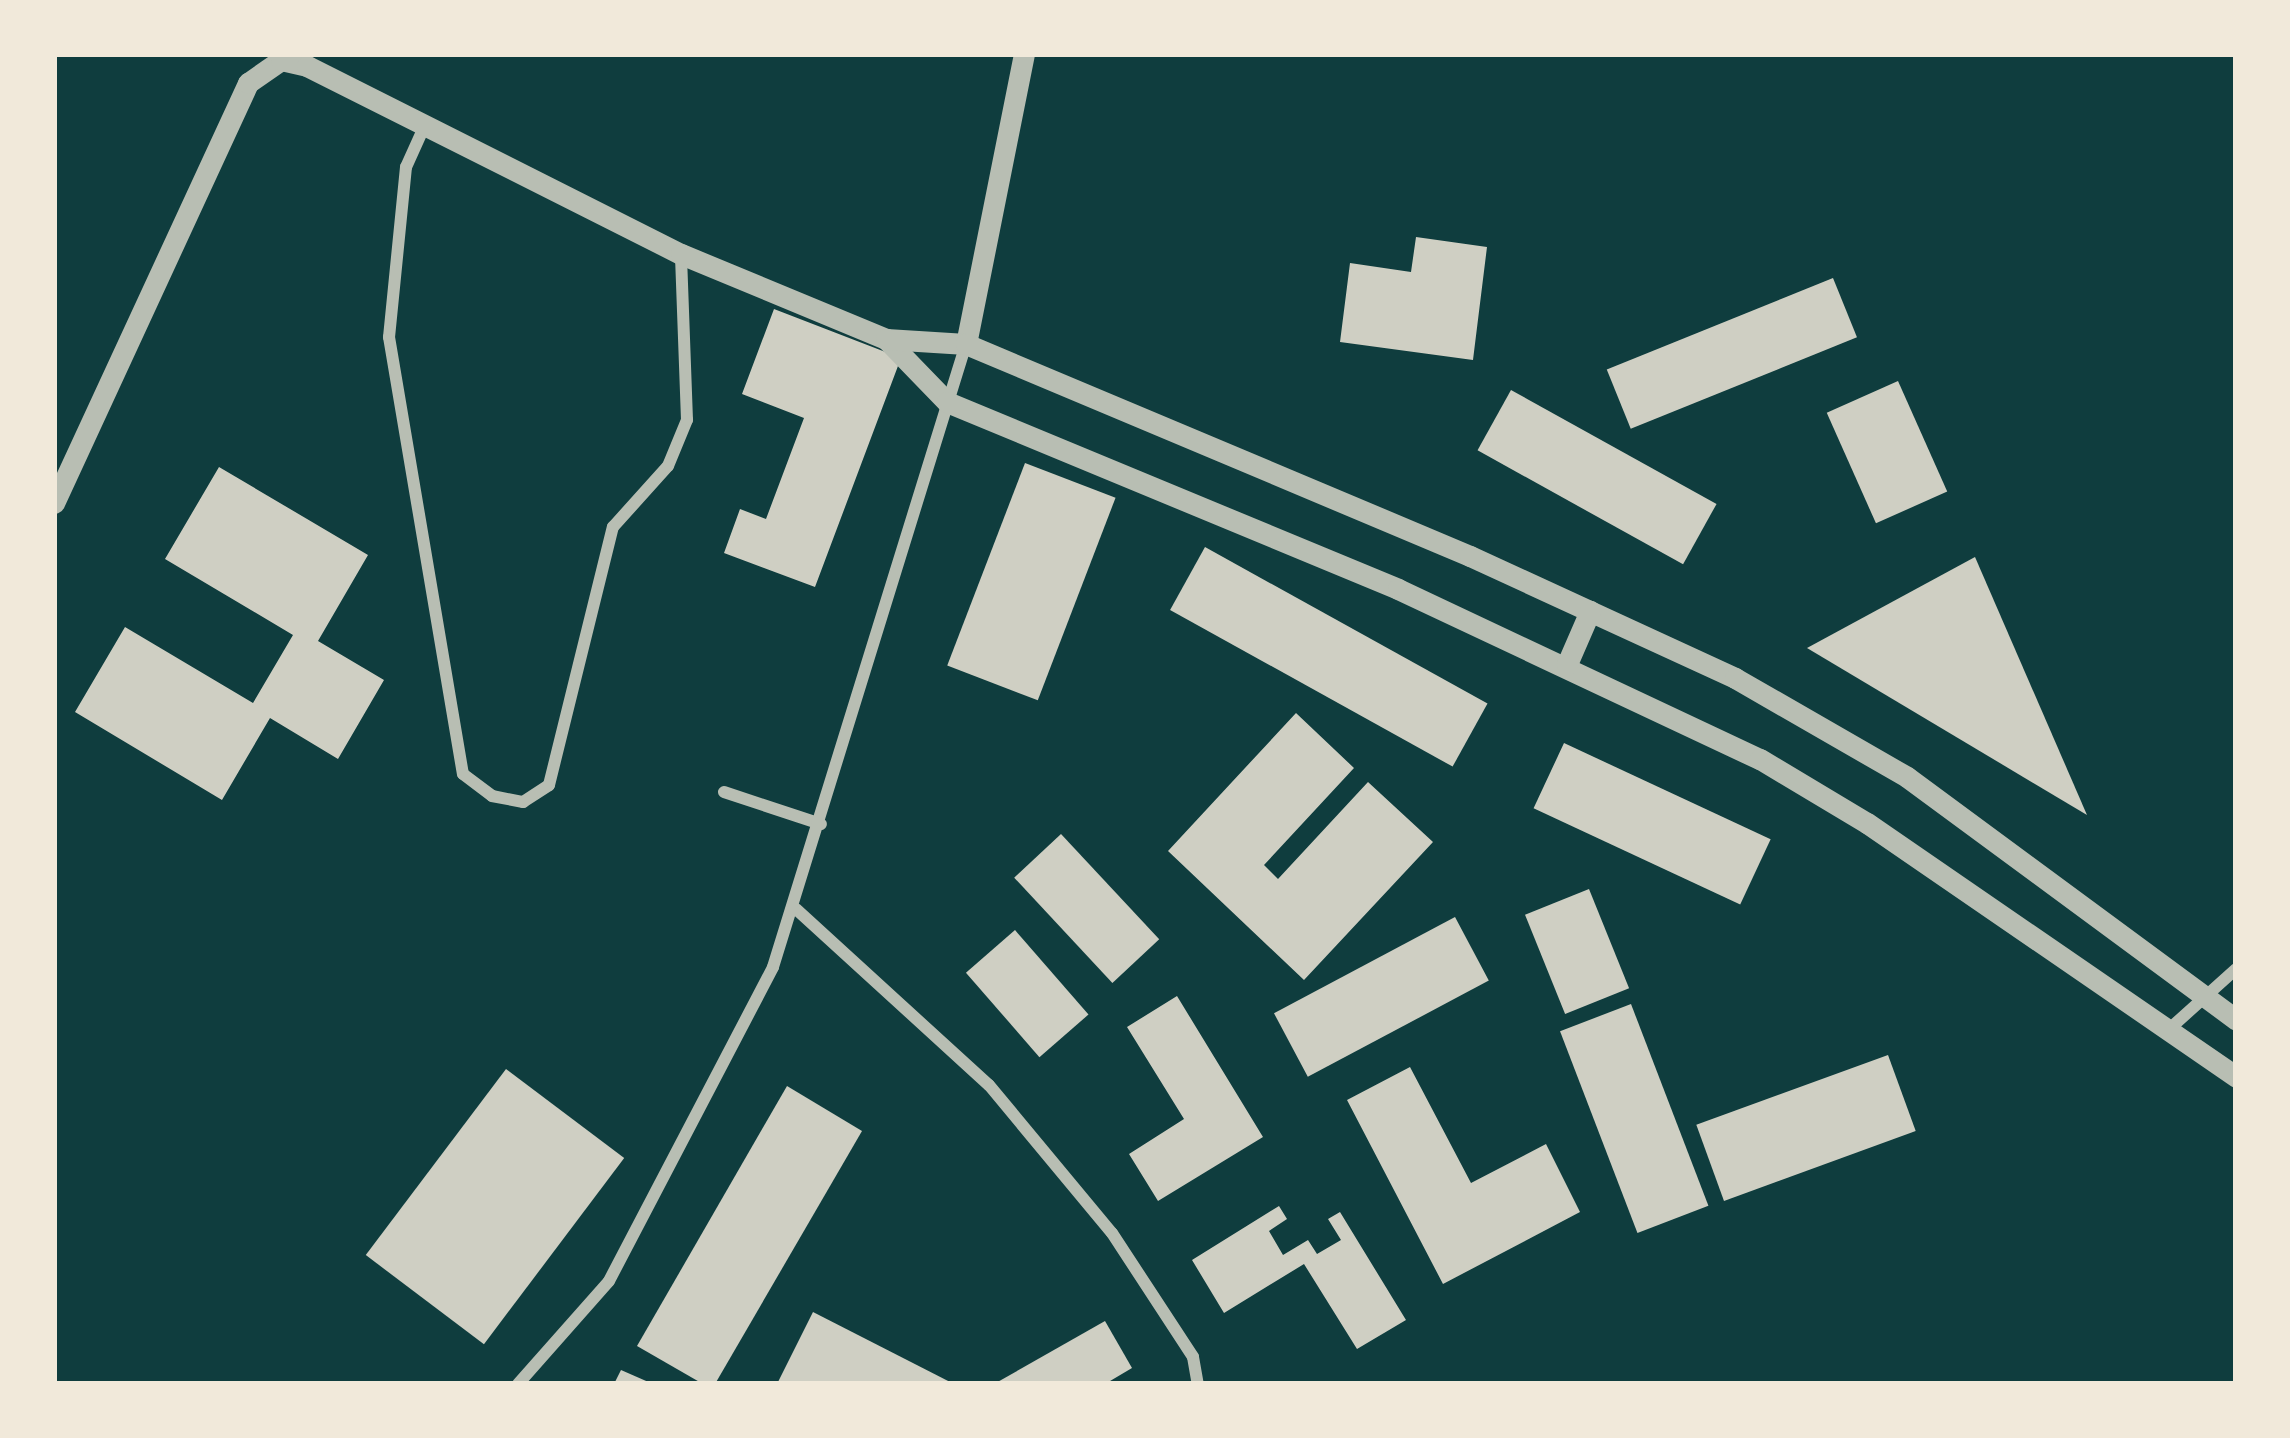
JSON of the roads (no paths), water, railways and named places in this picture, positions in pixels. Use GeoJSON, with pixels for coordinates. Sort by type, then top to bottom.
{"type":"FeatureCollection","features":[{"type":"Feature","properties":{"kind":"street"},"geometry":{"type":"LineString","coordinates":[[518,1384],[609,1281],[710,1100],[796,909],[966,344],[1024,54]]}},
{"type":"Feature","properties":{"kind":"street"},"geometry":{"type":"LineString","coordinates":[[57,493],[261,68],[281,60],[307,66],[681,254],[886,338],[966,344],[1590,611],[1824,725],[2236,1020]]}},
{"type":"Feature","properties":{"kind":"street"},"geometry":{"type":"LineString","coordinates":[[425,125],[406,167],[389,337],[463,774],[492,796],[523,802],[549,784],[613,527],[668,466],[687,420],[681,254]]}},
{"type":"Feature","properties":{"kind":"street"},"geometry":{"type":"LineString","coordinates":[[886,338],[947,402],[1567,664],[1760,759],[1868,823],[2165,1033],[2236,1077]]}},
{"type":"Feature","properties":{"kind":"street"},"geometry":{"type":"LineString","coordinates":[[1567,664],[1590,611]]}},
{"type":"Feature","properties":{"kind":"street"},"geometry":{"type":"LineString","coordinates":[[724,792],[821,824]]}},
{"type":"Feature","properties":{"kind":"street"},"geometry":{"type":"LineString","coordinates":[[796,909],[989,1085],[1112,1233],[1193,1358],[1198,1384]]}},
{"type":"Feature","properties":{"kind":"street"},"geometry":{"type":"LineString","coordinates":[[2165,1033],[2200,996],[2236,969]]}}]}
